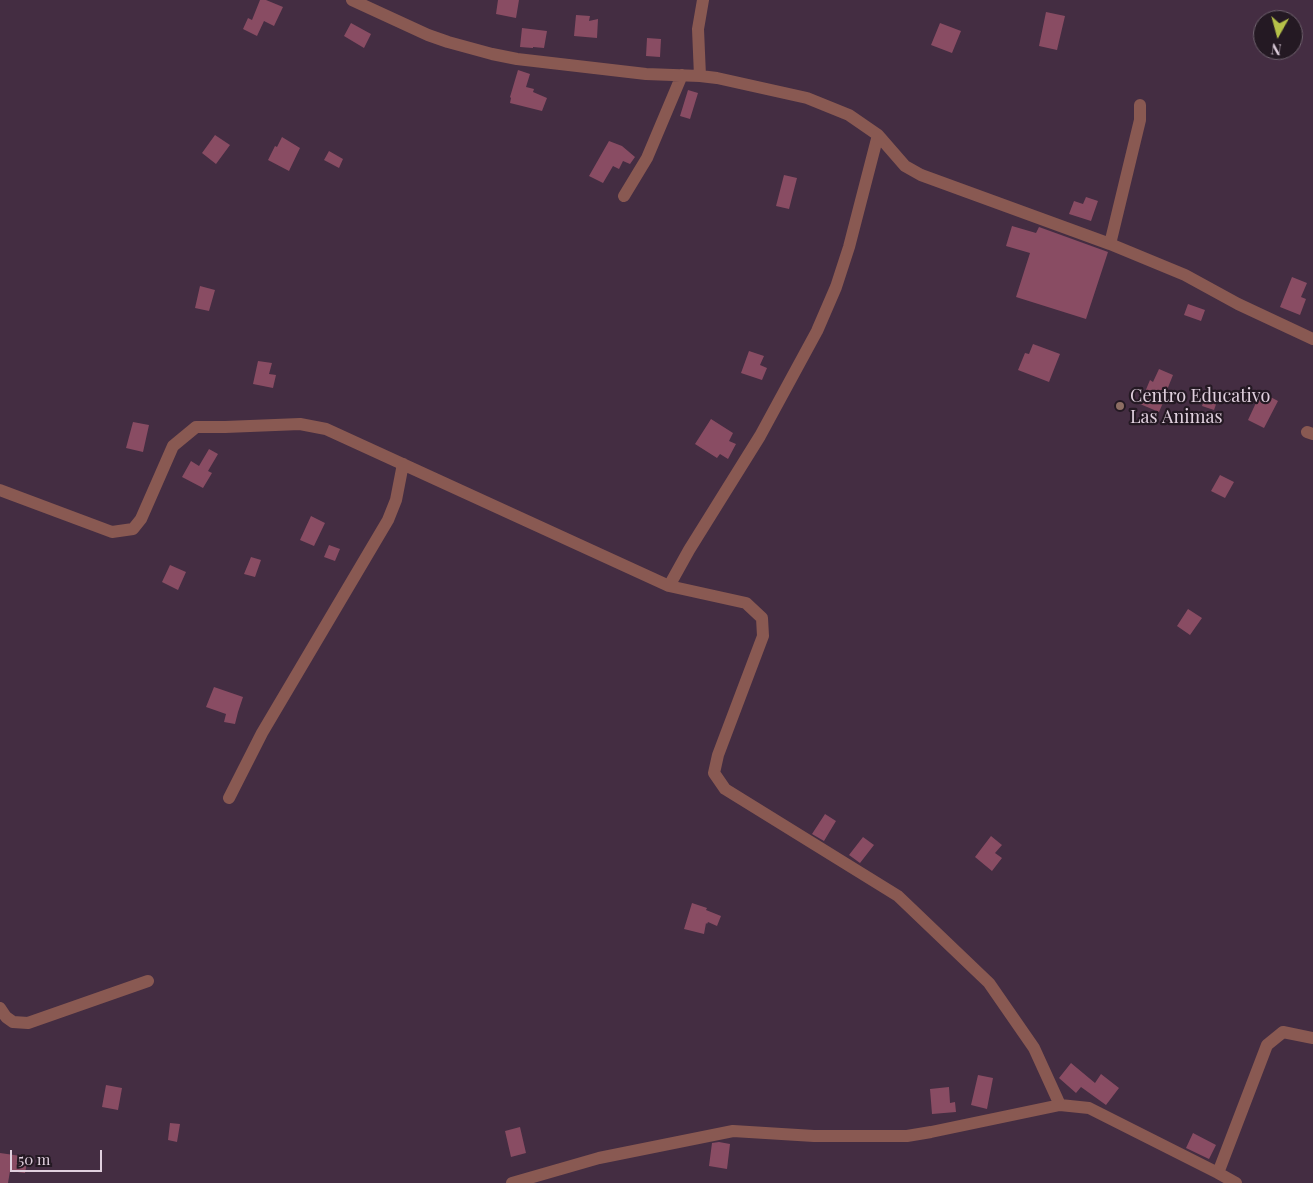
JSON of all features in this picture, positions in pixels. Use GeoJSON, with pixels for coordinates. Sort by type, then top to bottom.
{"type":"FeatureCollection","features":[{"type":"Feature","properties":{"kind":"street"},"geometry":{"type":"LineString","coordinates":[[352,0],[428,35],[492,54],[525,60],[637,73],[717,78],[806,98],[849,115],[878,135],[905,166],[920,175],[1110,244],[1185,276],[1238,304],[1313,339]]}},
{"type":"Feature","properties":{"kind":"street"},"geometry":{"type":"LineString","coordinates":[[700,76],[698,29],[703,0]]}},
{"type":"Feature","properties":{"kind":"street"},"geometry":{"type":"LineString","coordinates":[[624,196],[647,158],[682,75]]}},
{"type":"Feature","properties":{"kind":"street"},"geometry":{"type":"LineString","coordinates":[[1110,244],[1140,120],[1140,105]]}},
{"type":"Feature","properties":{"kind":"street"},"geometry":{"type":"LineString","coordinates":[[669,586],[689,550],[760,436],[817,331],[836,287],[849,247],[878,135]]}},
{"type":"Feature","properties":{"kind":"street"},"geometry":{"type":"LineString","coordinates":[[0,490],[112,532],[133,529],[141,519],[173,446],[196,426],[225,427],[300,424],[326,429],[669,586],[746,603],[762,618],[763,636],[718,755],[714,774],[725,789],[898,896],[989,983],[1034,1048],[1060,1105]]}},
{"type":"Feature","properties":{"kind":"street"},"geometry":{"type":"LineString","coordinates":[[229,798],[262,733],[388,520],[396,500],[403,464]]}},
{"type":"Feature","properties":{"kind":"street"},"geometry":{"type":"LineString","coordinates":[[0,1008],[6,1017],[13,1022],[28,1023],[148,981]]}},
{"type":"Feature","properties":{"kind":"street"},"geometry":{"type":"LineString","coordinates":[[1218,1173],[1267,1045],[1282,1032],[1313,1038]]}},
{"type":"Feature","properties":{"kind":"street"},"geometry":{"type":"LineString","coordinates":[[512,1183],[599,1158],[732,1131],[814,1136],[908,1136],[1060,1105],[1089,1108],[1236,1183]]}},
{"type":"Feature","properties":{"kind":"building"},"geometry":{"type":"Polygon","coordinates":[[[260,0],[266,0],[283,7],[274,26],[264,21],[257,36],[243,29],[248,18],[252,20],[260,0]]]}},
{"type":"Feature","properties":{"kind":"building"},"geometry":{"type":"Polygon","coordinates":[[[498,0],[519,0],[516,18],[496,14],[498,0]]]}},
{"type":"Feature","properties":{"kind":"building"},"geometry":{"type":"Polygon","coordinates":[[[1046,12],[1065,16],[1057,50],[1039,46],[1046,12]]]}},
{"type":"Feature","properties":{"kind":"building"},"geometry":{"type":"Polygon","coordinates":[[[576,15],[590,16],[589,21],[598,19],[597,38],[574,36],[576,15]]]}},
{"type":"Feature","properties":{"kind":"building"},"geometry":{"type":"Polygon","coordinates":[[[351,23],[371,34],[364,48],[344,36],[351,23]]]}},
{"type":"Feature","properties":{"kind":"building"},"geometry":{"type":"Polygon","coordinates":[[[940,23],[961,31],[952,53],[931,45],[940,23]]]}},
{"type":"Feature","properties":{"kind":"building"},"geometry":{"type":"Polygon","coordinates":[[[522,28],[547,31],[544,48],[520,47],[522,28]]]}},
{"type":"Feature","properties":{"kind":"building"},"geometry":{"type":"Polygon","coordinates":[[[647,38],[661,39],[660,57],[646,56],[647,38]]]}},
{"type":"Feature","properties":{"kind":"building"},"geometry":{"type":"Polygon","coordinates":[[[518,70],[530,74],[526,87],[534,89],[533,92],[547,98],[542,111],[510,103],[518,70]]]}},
{"type":"Feature","properties":{"kind":"building"},"geometry":{"type":"Polygon","coordinates":[[[688,90],[698,93],[690,119],[680,116],[688,90]]]}},
{"type":"Feature","properties":{"kind":"building"},"geometry":{"type":"Polygon","coordinates":[[[215,135],[230,145],[216,164],[202,153],[215,135]]]}},
{"type":"Feature","properties":{"kind":"building"},"geometry":{"type":"Polygon","coordinates":[[[282,137],[300,148],[289,171],[268,160],[282,137]]]}},
{"type":"Feature","properties":{"kind":"building"},"geometry":{"type":"Polygon","coordinates":[[[609,141],[622,146],[635,157],[630,164],[623,161],[619,169],[613,166],[603,183],[589,176],[609,141]]]}},
{"type":"Feature","properties":{"kind":"building"},"geometry":{"type":"Polygon","coordinates":[[[329,151],[343,159],[339,168],[324,160],[329,151]]]}},
{"type":"Feature","properties":{"kind":"building"},"geometry":{"type":"Polygon","coordinates":[[[784,175],[797,178],[789,209],[776,206],[784,175]]]}},
{"type":"Feature","properties":{"kind":"building"},"geometry":{"type":"Polygon","coordinates":[[[1086,197],[1098,201],[1091,221],[1069,214],[1074,201],[1083,204],[1086,197]]]}},
{"type":"Feature","properties":{"kind":"building"},"geometry":{"type":"Polygon","coordinates":[[[1012,226],[1036,233],[1039,227],[1108,252],[1086,319],[1016,297],[1030,253],[1006,246],[1012,226]]]}},
{"type":"Feature","properties":{"kind":"building"},"geometry":{"type":"Polygon","coordinates":[[[1292,277],[1307,283],[1301,297],[1306,299],[1300,315],[1280,307],[1292,277]]]}},
{"type":"Feature","properties":{"kind":"building"},"geometry":{"type":"Polygon","coordinates":[[[200,286],[215,290],[209,311],[195,308],[200,286]]]}},
{"type":"Feature","properties":{"kind":"building"},"geometry":{"type":"Polygon","coordinates":[[[1188,304],[1205,310],[1201,321],[1184,315],[1188,304]]]}},
{"type":"Feature","properties":{"kind":"building"},"geometry":{"type":"Polygon","coordinates":[[[1033,344],[1060,354],[1049,382],[1018,370],[1025,353],[1029,354],[1033,344]]]}},
{"type":"Feature","properties":{"kind":"building"},"geometry":{"type":"Polygon","coordinates":[[[749,351],[764,356],[760,365],[767,368],[762,380],[741,373],[749,351]]]}},
{"type":"Feature","properties":{"kind":"building"},"geometry":{"type":"Polygon","coordinates":[[[258,361],[272,363],[269,374],[276,375],[273,388],[253,384],[258,361]]]}},
{"type":"Feature","properties":{"kind":"building"},"geometry":{"type":"Polygon","coordinates":[[[1159,369],[1173,375],[1159,412],[1140,404],[1150,380],[1153,382],[1159,369]]]}},
{"type":"Feature","properties":{"kind":"building"},"geometry":{"type":"Polygon","coordinates":[[[1211,390],[1220,393],[1214,410],[1202,406],[1206,395],[1211,390]]]}},
{"type":"Feature","properties":{"kind":"building"},"geometry":{"type":"Polygon","coordinates":[[[1261,392],[1278,401],[1264,428],[1248,420],[1261,392]]]}},
{"type":"Feature","properties":{"kind":"building"},"geometry":{"type":"Polygon","coordinates":[[[711,419],[733,433],[729,441],[736,444],[728,459],[720,454],[717,458],[695,444],[711,419]]]}},
{"type":"Feature","properties":{"kind":"building"},"geometry":{"type":"Polygon","coordinates":[[[133,422],[149,425],[143,452],[126,448],[133,422]]]}},
{"type":"Feature","properties":{"kind":"building"},"geometry":{"type":"Polygon","coordinates":[[[209,449],[218,454],[208,471],[212,473],[203,488],[182,477],[191,461],[199,466],[209,449]]]}},
{"type":"Feature","properties":{"kind":"building"},"geometry":{"type":"Polygon","coordinates":[[[1220,475],[1234,482],[1225,498],[1211,491],[1220,475]]]}},
{"type":"Feature","properties":{"kind":"building"},"geometry":{"type":"Polygon","coordinates":[[[311,516],[325,523],[314,546],[300,540],[311,516]]]}},
{"type":"Feature","properties":{"kind":"building"},"geometry":{"type":"Polygon","coordinates":[[[329,545],[340,549],[335,561],[324,557],[329,545]]]}},
{"type":"Feature","properties":{"kind":"building"},"geometry":{"type":"Polygon","coordinates":[[[251,557],[261,560],[255,577],[244,574],[251,557]]]}},
{"type":"Feature","properties":{"kind":"building"},"geometry":{"type":"Polygon","coordinates":[[[170,565],[186,572],[178,590],[162,582],[170,565]]]}},
{"type":"Feature","properties":{"kind":"building"},"geometry":{"type":"Polygon","coordinates":[[[1188,609],[1202,618],[1190,635],[1177,626],[1188,609]]]}},
{"type":"Feature","properties":{"kind":"building"},"geometry":{"type":"Polygon","coordinates":[[[214,687],[243,697],[235,724],[224,722],[226,714],[206,707],[214,687]]]}},
{"type":"Feature","properties":{"kind":"building"},"geometry":{"type":"Polygon","coordinates":[[[825,814],[836,821],[824,841],[812,834],[825,814]]]}},
{"type":"Feature","properties":{"kind":"building"},"geometry":{"type":"Polygon","coordinates":[[[991,836],[1002,845],[995,853],[1002,858],[992,871],[975,857],[991,836]]]}},
{"type":"Feature","properties":{"kind":"building"},"geometry":{"type":"Polygon","coordinates":[[[863,837],[874,845],[860,863],[849,855],[863,837]]]}},
{"type":"Feature","properties":{"kind":"building"},"geometry":{"type":"Polygon","coordinates":[[[692,903],[707,908],[706,910],[721,916],[717,926],[706,923],[704,934],[684,929],[692,903]]]}},
{"type":"Feature","properties":{"kind":"building"},"geometry":{"type":"Polygon","coordinates":[[[1071,1063],[1095,1083],[1101,1074],[1119,1088],[1106,1105],[1081,1087],[1076,1093],[1059,1078],[1071,1063]]]}},
{"type":"Feature","properties":{"kind":"building"},"geometry":{"type":"Polygon","coordinates":[[[978,1075],[993,1078],[987,1109],[971,1105],[978,1075]]]}},
{"type":"Feature","properties":{"kind":"building"},"geometry":{"type":"Polygon","coordinates":[[[106,1085],[122,1088],[118,1110],[102,1107],[106,1085]]]}},
{"type":"Feature","properties":{"kind":"building"},"geometry":{"type":"Polygon","coordinates":[[[949,1087],[950,1103],[955,1102],[956,1112],[932,1114],[930,1089],[949,1087]]]}},
{"type":"Feature","properties":{"kind":"building"},"geometry":{"type":"Polygon","coordinates":[[[170,1123],[180,1124],[177,1142],[168,1140],[170,1123]]]}},
{"type":"Feature","properties":{"kind":"building"},"geometry":{"type":"Polygon","coordinates":[[[520,1127],[526,1153],[511,1157],[505,1131],[520,1127]]]}},
{"type":"Feature","properties":{"kind":"building"},"geometry":{"type":"Polygon","coordinates":[[[1193,1133],[1216,1145],[1209,1159],[1186,1148],[1193,1133]]]}},
{"type":"Feature","properties":{"kind":"building"},"geometry":{"type":"Polygon","coordinates":[[[712,1143],[730,1144],[727,1169],[709,1166],[712,1143]]]}},
{"type":"Feature","properties":{"kind":"building"},"geometry":{"type":"Polygon","coordinates":[[[0,1153],[28,1157],[25,1173],[10,1171],[8,1183],[0,1183],[0,1153]]]}},
{"type":"Feature","properties":{"kind":"place","name":"Centro Educativo Las Animas"},"geometry":{"type":"Point","coordinates":[1120,406]}}]}
